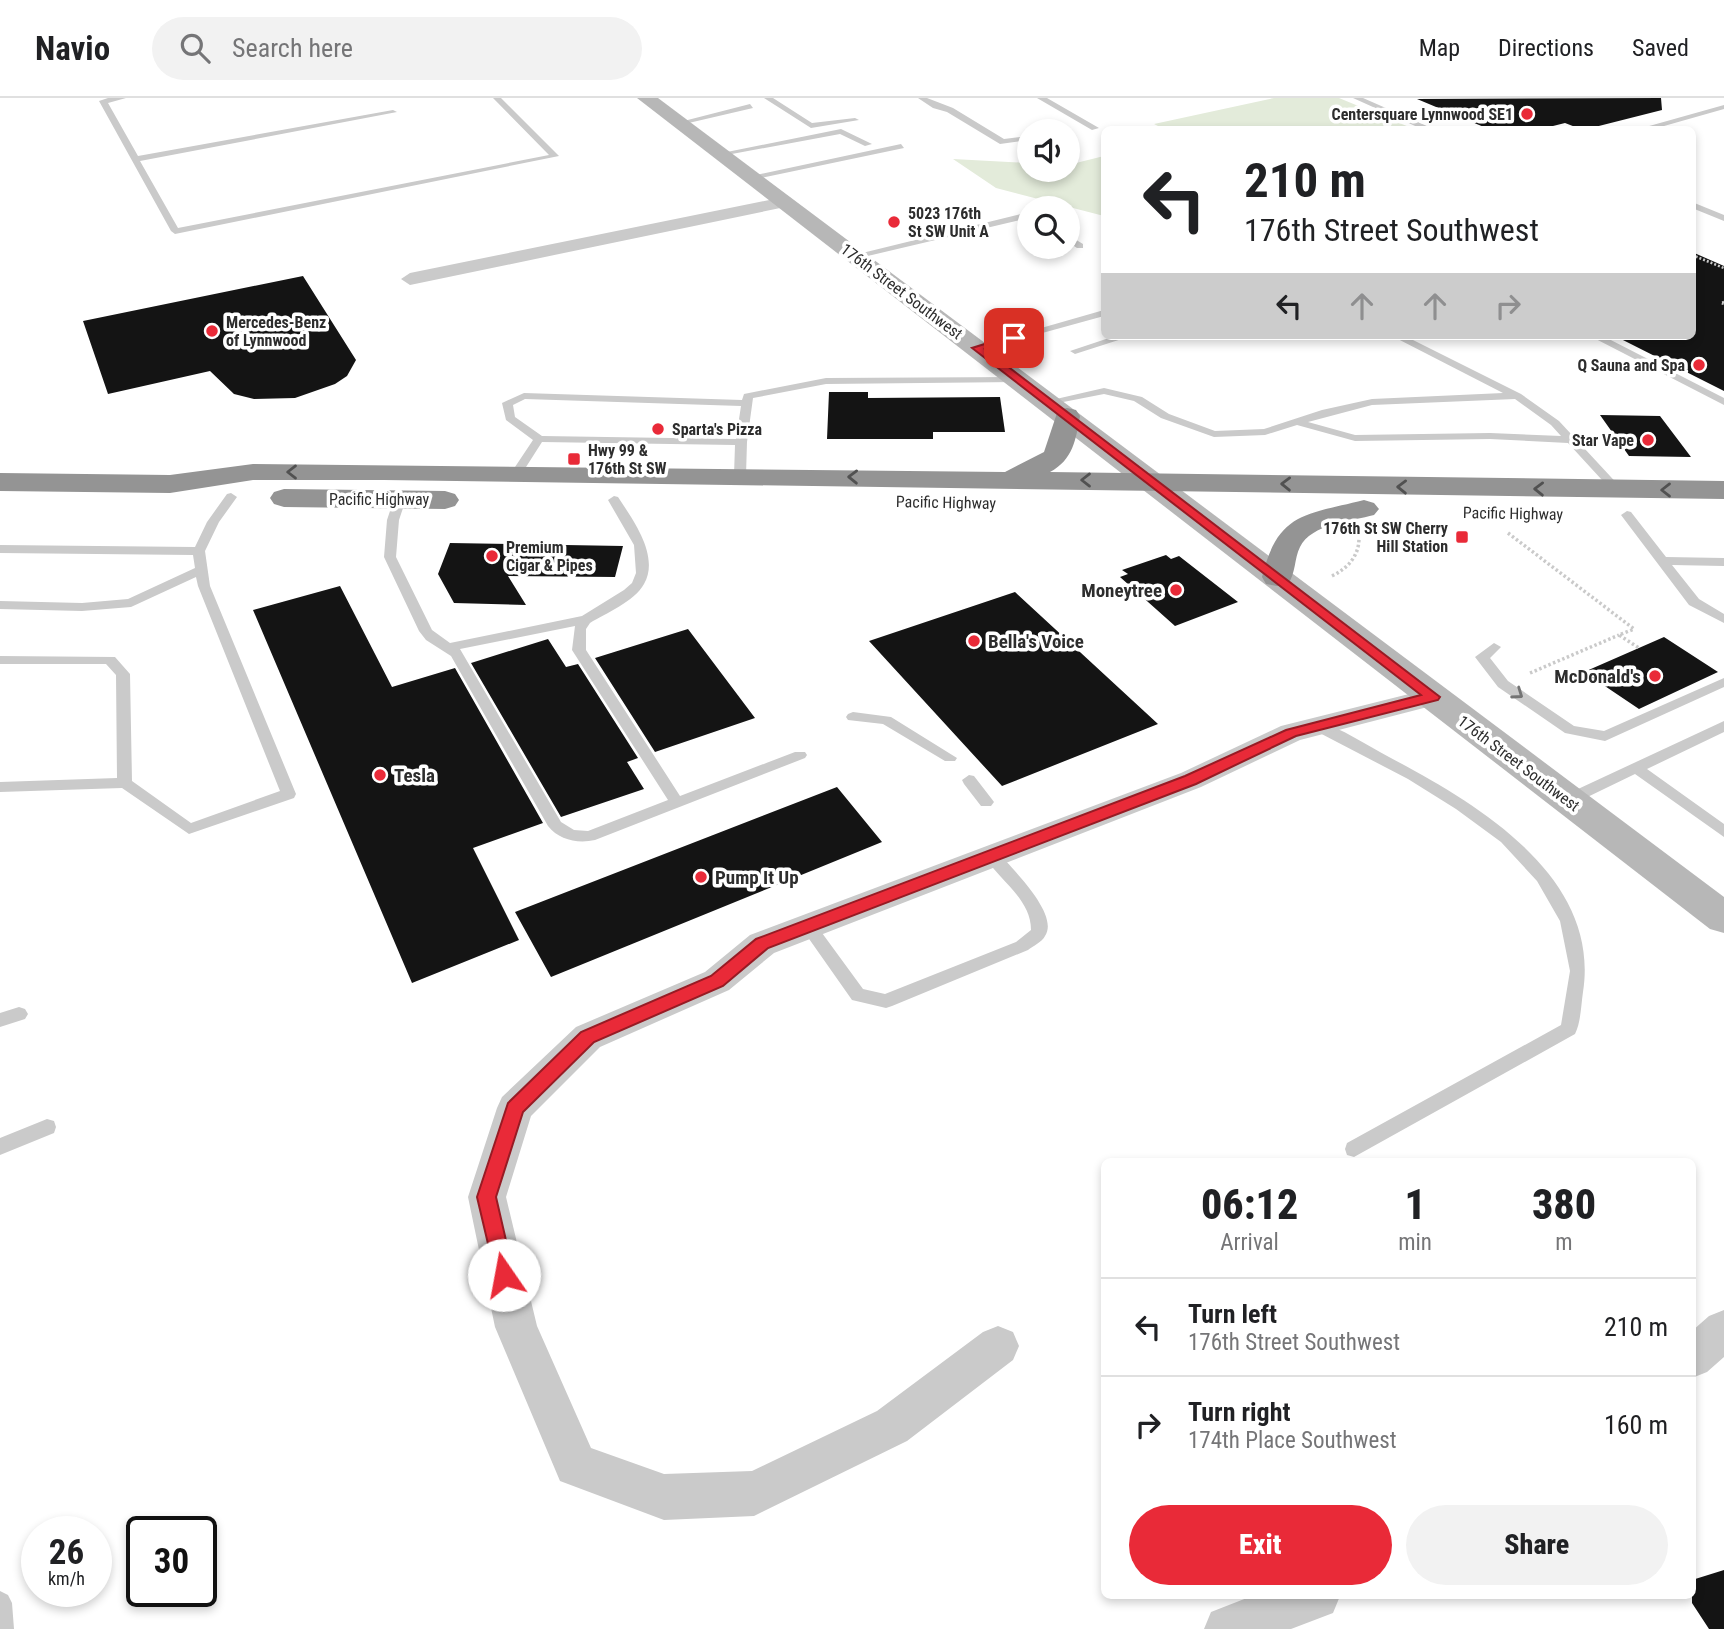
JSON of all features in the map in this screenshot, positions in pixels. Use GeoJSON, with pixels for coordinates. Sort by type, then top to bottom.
{"type":"FeatureCollection","features":[{"type":"Feature","properties":{"kind":"highway"},"geometry":{"type":"LineString","coordinates":[[1010,480],[1049,462],[1060,453],[1058,409]]}},
{"type":"Feature","properties":{"kind":"highway","name":"Pacific Highway"},"geometry":{"type":"LineString","coordinates":[[0,482],[170,484],[253,472],[740,475],[1154,482],[1622,503],[1724,515]]}},
{"type":"Feature","properties":{"kind":"highway"},"geometry":{"type":"LineString","coordinates":[[310,498],[353,486],[461,486],[515,475]]}},
{"type":"Feature","properties":{"kind":"highway","name":"Pacific Highway"},"geometry":{"type":"LineString","coordinates":[[170,484],[231,497],[906,501],[1186,506],[1361,520],[1622,503],[1724,490]]}},
{"type":"Feature","properties":{"kind":"highway"},"geometry":{"type":"LineString","coordinates":[[1277,577],[1287,544],[1299,530],[1315,522],[1361,520]]}},
{"type":"Feature","properties":{"kind":"street","name":"176th Street Southwest"},"geometry":{"type":"LineString","coordinates":[[656,99],[680,123],[1724,918]]}},
{"type":"Feature","properties":{"kind":"street"},"geometry":{"type":"LineString","coordinates":[[410,279],[784,202]]}},
{"type":"Feature","properties":{"kind":"street"},"geometry":{"type":"LineString","coordinates":[[998,1346],[892,1426],[754,1493],[664,1497],[576,1465],[516,1327],[487,1197],[515,1108],[587,1037],[717,981],[762,944],[1191,780],[1291,733],[1433,697]]}},
{"type":"Feature","properties":{"kind":"street"},"geometry":{"type":"LineString","coordinates":[[1696,1354],[1724,1330]]}},
{"type":"Feature","properties":{"kind":"street"},"geometry":{"type":"LineString","coordinates":[[1227,1629],[1308,1599]]}},
{"type":"Feature","properties":{"kind":"lane"},"geometry":{"type":"LineString","coordinates":[[122,98],[99,100],[175,231],[555,156],[500,98]]}},
{"type":"Feature","properties":{"kind":"lane"},"geometry":{"type":"LineString","coordinates":[[768,98],[811,126],[855,120]]}},
{"type":"Feature","properties":{"kind":"lane"},"geometry":{"type":"LineString","coordinates":[[922,98],[950,110],[1003,142],[1017,140]]}},
{"type":"Feature","properties":{"kind":"lane"},"geometry":{"type":"LineString","coordinates":[[1041,98],[1095,128]]}},
{"type":"Feature","properties":{"kind":"lane"},"geometry":{"type":"LineString","coordinates":[[1357,98],[1423,126]]}},
{"type":"Feature","properties":{"kind":"lane"},"geometry":{"type":"LineString","coordinates":[[680,123],[751,106]]}},
{"type":"Feature","properties":{"kind":"lane"},"geometry":{"type":"LineString","coordinates":[[1654,126],[1724,107]]}},
{"type":"Feature","properties":{"kind":"lane"},"geometry":{"type":"LineString","coordinates":[[135,159],[393,112]]}},
{"type":"Feature","properties":{"kind":"lane"},"geometry":{"type":"LineString","coordinates":[[721,154],[841,131],[868,145]]}},
{"type":"Feature","properties":{"kind":"lane"},"geometry":{"type":"LineString","coordinates":[[751,177],[901,146]]}},
{"type":"Feature","properties":{"kind":"lane"},"geometry":{"type":"LineString","coordinates":[[1696,207],[1724,218]]}},
{"type":"Feature","properties":{"kind":"lane"},"geometry":{"type":"LineString","coordinates":[[855,256],[1017,218]]}},
{"type":"Feature","properties":{"kind":"lane"},"geometry":{"type":"LineString","coordinates":[[977,348],[1101,314]]}},
{"type":"Feature","properties":{"kind":"lane"},"geometry":{"type":"LineString","coordinates":[[1075,351],[1112,340]]}},
{"type":"Feature","properties":{"kind":"lane"},"geometry":{"type":"LineString","coordinates":[[1405,340],[1517,396],[1555,424],[1622,503],[1694,602],[1724,619]]}},
{"type":"Feature","properties":{"kind":"lane"},"geometry":{"type":"LineString","coordinates":[[1603,340],[1724,402]]}},
{"type":"Feature","properties":{"kind":"lane"},"geometry":{"type":"LineString","coordinates":[[740,475],[741,442],[748,396],[826,381],[1019,380]]}},
{"type":"Feature","properties":{"kind":"lane"},"geometry":{"type":"LineString","coordinates":[[1058,409],[1104,391],[1138,398],[1165,416],[1214,434],[1265,432],[1326,412],[1372,402],[1517,396]]}},
{"type":"Feature","properties":{"kind":"lane"},"geometry":{"type":"LineString","coordinates":[[741,442],[539,439],[510,418],[507,403],[524,396],[747,403]]}},
{"type":"Feature","properties":{"kind":"lane"},"geometry":{"type":"LineString","coordinates":[[1297,422],[1355,438],[1490,436],[1570,440]]}},
{"type":"Feature","properties":{"kind":"lane"},"geometry":{"type":"LineString","coordinates":[[515,475],[539,439]]}},
{"type":"Feature","properties":{"kind":"lane"},"geometry":{"type":"LineString","coordinates":[[0,787],[125,783],[190,829],[289,794],[204,586],[199,551],[213,522],[231,497]]}},
{"type":"Feature","properties":{"kind":"lane"},"geometry":{"type":"LineString","coordinates":[[400,499],[393,520],[390,558],[426,631],[430,637],[451,647],[456,653],[556,826],[565,834],[590,836],[800,755]]}},
{"type":"Feature","properties":{"kind":"lane"},"geometry":{"type":"LineString","coordinates":[[614,500],[639,545],[642,573],[638,584],[629,593],[588,618],[579,629],[579,650],[677,803]]}},
{"type":"Feature","properties":{"kind":"lane"},"geometry":{"type":"LineString","coordinates":[[0,549],[199,551]]}},
{"type":"Feature","properties":{"kind":"lane"},"geometry":{"type":"LineString","coordinates":[[1663,561],[1722,566]]}},
{"type":"Feature","properties":{"kind":"lane"},"geometry":{"type":"LineString","coordinates":[[0,605],[82,607],[131,603],[201,570]]}},
{"type":"Feature","properties":{"kind":"lane"},"geometry":{"type":"LineString","coordinates":[[451,647],[588,618]]}},
{"type":"Feature","properties":{"kind":"lane"},"geometry":{"type":"LineString","coordinates":[[1494,647],[1482,657],[1503,684],[1570,730],[1605,736],[1724,682]]}},
{"type":"Feature","properties":{"kind":"lane"},"geometry":{"type":"LineString","coordinates":[[0,660],[110,660],[123,674],[125,783]]}},
{"type":"Feature","properties":{"kind":"lane"},"geometry":{"type":"LineString","coordinates":[[853,717],[886,720],[950,758]]}},
{"type":"Feature","properties":{"kind":"lane"},"geometry":{"type":"LineString","coordinates":[[1317,726],[1443,792],[1505,836],[1541,871],[1558,898],[1564,908],[1577,956],[1578,1001],[1569,1029],[1354,1149]]}},
{"type":"Feature","properties":{"kind":"lane"},"geometry":{"type":"LineString","coordinates":[[1568,800],[1724,726]]}},
{"type":"Feature","properties":{"kind":"lane"},"geometry":{"type":"LineString","coordinates":[[1636,768],[1724,832]]}},
{"type":"Feature","properties":{"kind":"lane"},"geometry":{"type":"LineString","coordinates":[[969,780],[986,802]]}},
{"type":"Feature","properties":{"kind":"lane"},"geometry":{"type":"LineString","coordinates":[[808,926],[858,995],[886,1001],[907,994],[1021,946],[1039,933],[1039,916],[1022,890],[992,856]]}},
{"type":"Feature","properties":{"kind":"lane"},"geometry":{"type":"LineString","coordinates":[[0,1020],[19,1014]]}},
{"type":"Feature","properties":{"kind":"lane"},"geometry":{"type":"LineString","coordinates":[[0,1147],[47,1127]]}},
{"type":"Feature","properties":{"kind":"lane"},"geometry":{"type":"LineString","coordinates":[[0,1603],[2,1629]]}},
{"type":"Feature","properties":{"kind":"path"},"geometry":{"type":"LineString","coordinates":[[1696,256],[1724,268]]}},
{"type":"Feature","properties":{"kind":"path"},"geometry":{"type":"LineString","coordinates":[[1324,579],[1338,573],[1357,554],[1361,520]]}},
{"type":"Feature","properties":{"kind":"path"},"geometry":{"type":"LineString","coordinates":[[1503,684],[1634,629],[1508,534]]}},
{"type":"Feature","properties":{"kind":"path"},"geometry":{"type":"LineString","coordinates":[[1619,635],[1639,648]]}},
{"type":"Feature","properties":{"kind":"green space"},"geometry":{"type":"Polygon","coordinates":[[[1274,98],[1339,98],[1407,126],[1158,126],[1154,124],[1274,98]]]}},
{"type":"Feature","properties":{"kind":"green space"},"geometry":{"type":"Polygon","coordinates":[[[1101,157],[1101,215],[1080,210],[1080,196],[1027,196],[996,188],[953,159],[1017,162],[1017,182],[1080,182],[1080,162],[1101,157]]]}},
{"type":"Feature","properties":{"kind":"building","name":"Centersquare Lynnwood SE1"},"geometry":{"type":"Polygon","coordinates":[[[1661,98],[1662,110],[1599,126],[1573,126],[1565,123],[1553,126],[1481,126],[1417,99],[1661,98]]]}},
{"type":"Feature","properties":{"kind":"building","name":"Q Sauna and Spa"},"geometry":{"type":"Polygon","coordinates":[[[1696,254],[1724,266],[1724,391],[1623,340],[1696,340],[1696,254]]]}},
{"type":"Feature","properties":{"kind":"building","name":"Mercedes-Benz of Lynnwood"},"geometry":{"type":"Polygon","coordinates":[[[303,276],[356,360],[347,376],[335,384],[295,398],[254,399],[234,394],[210,371],[108,394],[83,321],[303,276]]]}},
{"type":"Feature","properties":{"kind":"building"},"geometry":{"type":"Polygon","coordinates":[[[829,392],[868,392],[868,398],[1000,397],[1005,432],[933,432],[933,439],[827,439],[829,392]]]}},
{"type":"Feature","properties":{"kind":"building","name":"Star Vape"},"geometry":{"type":"Polygon","coordinates":[[[1600,415],[1660,416],[1691,457],[1629,456],[1600,415]]]}},
{"type":"Feature","properties":{"kind":"building"},"geometry":{"type":"Polygon","coordinates":[[[450,543],[623,546],[615,577],[508,576],[526,605],[454,603],[438,574],[450,543]]]}},
{"type":"Feature","properties":{"kind":"building","name":"Moneytree"},"geometry":{"type":"Polygon","coordinates":[[[1166,555],[1171,559],[1179,556],[1238,602],[1175,626],[1120,577],[1128,574],[1122,570],[1166,555]]]}},
{"type":"Feature","properties":{"kind":"building","name":"Tesla"},"geometry":{"type":"Polygon","coordinates":[[[340,586],[392,687],[455,668],[543,823],[473,848],[519,940],[412,983],[253,610],[340,586]]]}},
{"type":"Feature","properties":{"kind":"building"},"geometry":{"type":"Polygon","coordinates":[[[1015,592],[1158,724],[1002,786],[869,641],[1015,592]]]}},
{"type":"Feature","properties":{"kind":"building"},"geometry":{"type":"Polygon","coordinates":[[[688,629],[755,718],[655,752],[595,658],[688,629]]]}},
{"type":"Feature","properties":{"kind":"building"},"geometry":{"type":"Polygon","coordinates":[[[1664,637],[1718,672],[1639,709],[1584,672],[1664,637]]]}},
{"type":"Feature","properties":{"kind":"building"},"geometry":{"type":"Polygon","coordinates":[[[548,639],[566,667],[578,664],[638,758],[627,762],[644,789],[561,817],[471,663],[548,639]]]}},
{"type":"Feature","properties":{"kind":"building","name":"Pump It Up"},"geometry":{"type":"Polygon","coordinates":[[[837,787],[882,842],[551,977],[515,912],[837,787]]]}},
{"type":"Feature","properties":{"kind":"building"},"geometry":{"type":"Polygon","coordinates":[[[1724,1570],[1724,1629],[1709,1629],[1692,1603],[1692,1599],[1696,1599],[1696,1579],[1724,1570]]]}},
{"type":"Feature","properties":{"kind":"place","name":"Centersquare Lynnwood SE1"},"geometry":{"type":"Point","coordinates":[1527,114]}},
{"type":"Feature","properties":{"kind":"place","name":"5023 176th St SW Unit A"},"geometry":{"type":"Point","coordinates":[894,222]}},
{"type":"Feature","properties":{"kind":"place","name":"Mercedes-Benz of Lynnwood"},"geometry":{"type":"Point","coordinates":[212,331]}},
{"type":"Feature","properties":{"kind":"place","name":"Q Sauna and Spa"},"geometry":{"type":"Point","coordinates":[1699,365]}},
{"type":"Feature","properties":{"kind":"place","name":"Sparta's Pizza"},"geometry":{"type":"Point","coordinates":[658,429]}},
{"type":"Feature","properties":{"kind":"place","name":"Star Vape"},"geometry":{"type":"Point","coordinates":[1648,440]}},
{"type":"Feature","properties":{"kind":"place","name":"Hwy 99 & 176th St SW"},"geometry":{"type":"Point","coordinates":[574,459]}},
{"type":"Feature","properties":{"kind":"place","name":"176th St SW Cherry Hill Station"},"geometry":{"type":"Point","coordinates":[1462,537]}},
{"type":"Feature","properties":{"kind":"place","name":"Premium Cigar & Pipes"},"geometry":{"type":"Point","coordinates":[492,556]}},
{"type":"Feature","properties":{"kind":"place","name":"Moneytree"},"geometry":{"type":"Point","coordinates":[1176,590]}},
{"type":"Feature","properties":{"kind":"place","name":"Bella's Voice"},"geometry":{"type":"Point","coordinates":[974,641]}},
{"type":"Feature","properties":{"kind":"place","name":"McDonald's"},"geometry":{"type":"Point","coordinates":[1655,676]}},
{"type":"Feature","properties":{"kind":"place","name":"Tesla"},"geometry":{"type":"Point","coordinates":[380,775]}},
{"type":"Feature","properties":{"kind":"place","name":"Pump It Up"},"geometry":{"type":"Point","coordinates":[701,877]}},
{"type":"Feature","properties":{"kind":"route"},"geometry":{"type":"LineString","coordinates":[[504,1275],[487,1197],[515,1108],[587,1037],[717,981],[762,944],[1191,780],[1291,733],[1433,697],[977,348],[1014,338]]}}]}
